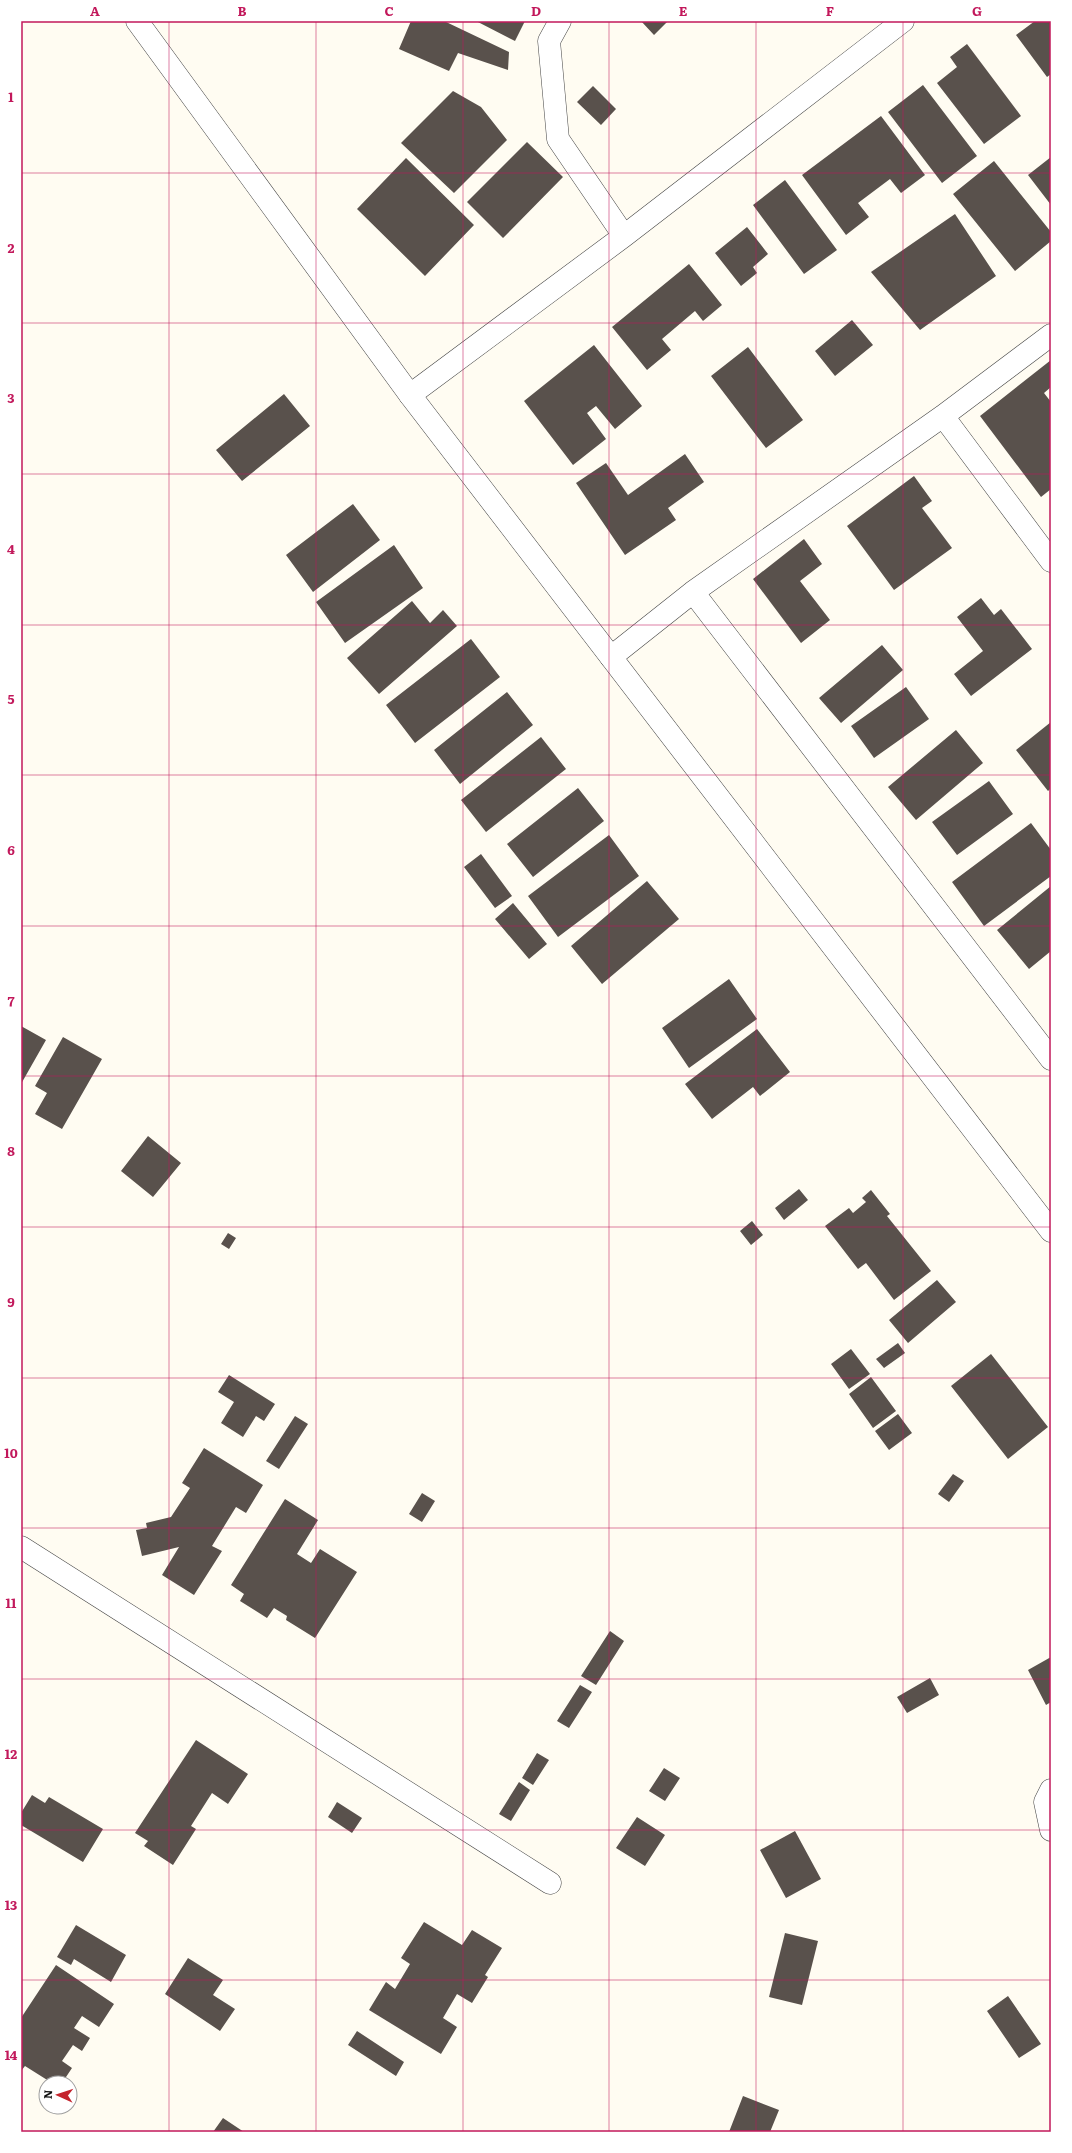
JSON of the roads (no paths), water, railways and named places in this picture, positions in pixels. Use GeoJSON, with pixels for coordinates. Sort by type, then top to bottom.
{"type":"FeatureCollection","features":[{"type":"Feature","properties":{"kind":"street"},"geometry":{"type":"LineString","coordinates":[[137,21],[410,395],[1051,1231]]}},
{"type":"Feature","properties":{"kind":"street"},"geometry":{"type":"LineString","coordinates":[[560,21],[550,41],[558,139],[624,236]]}},
{"type":"Feature","properties":{"kind":"street"},"geometry":{"type":"LineString","coordinates":[[410,395],[624,236],[903,21]]}},
{"type":"Feature","properties":{"kind":"street"},"geometry":{"type":"LineString","coordinates":[[611,657],[693,592],[943,416],[1051,335]]}},
{"type":"Feature","properties":{"kind":"street"},"geometry":{"type":"LineString","coordinates":[[943,416],[1051,561]]}},
{"type":"Feature","properties":{"kind":"street"},"geometry":{"type":"LineString","coordinates":[[693,592],[1051,1059]]}},
{"type":"Feature","properties":{"kind":"street"},"geometry":{"type":"LineString","coordinates":[[21,1547],[550,1883]]}},
{"type":"Feature","properties":{"kind":"street"},"geometry":{"type":"LineString","coordinates":[[1051,1790],[1045,1802],[1051,1830]]}}]}
